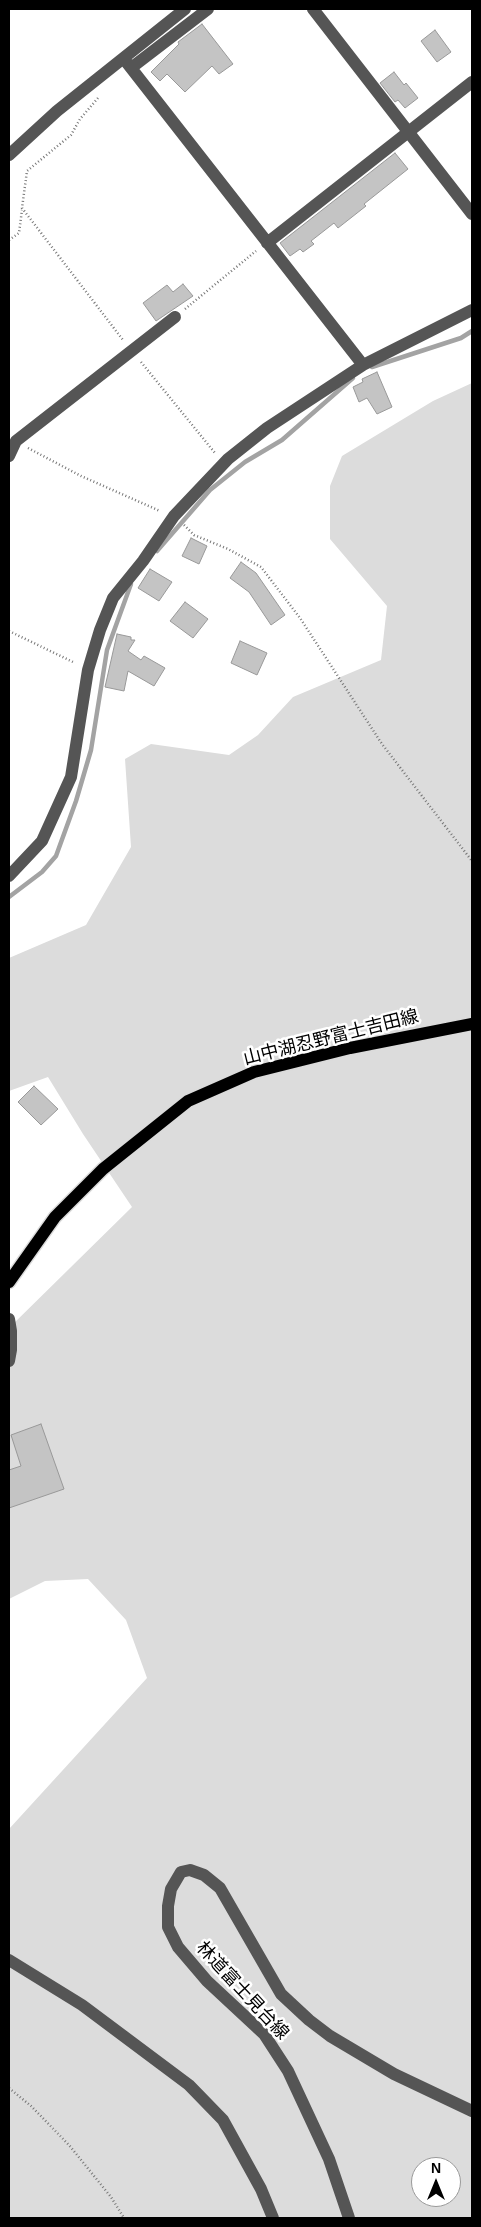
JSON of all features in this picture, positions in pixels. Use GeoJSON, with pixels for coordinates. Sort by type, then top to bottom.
{"type":"FeatureCollection","features":[{"type":"Feature","properties":{"kind":"main road","name":"山中湖忍野富士吉田線"},"geometry":{"type":"LineString","coordinates":[[9,1282],[55,1217],[102,1169],[188,1101],[254,1072],[350,1048],[472,1024]]}},
{"type":"Feature","properties":{"kind":"street"},"geometry":{"type":"LineString","coordinates":[[127,64],[185,9]]}},
{"type":"Feature","properties":{"kind":"street"},"geometry":{"type":"LineString","coordinates":[[9,155],[57,111],[208,9]]}},
{"type":"Feature","properties":{"kind":"street"},"geometry":{"type":"LineString","coordinates":[[313,9],[472,214]]}},
{"type":"Feature","properties":{"kind":"street"},"geometry":{"type":"LineString","coordinates":[[127,64],[363,365]]}},
{"type":"Feature","properties":{"kind":"street"},"geometry":{"type":"LineString","coordinates":[[267,243],[472,82]]}},
{"type":"Feature","properties":{"kind":"street"},"geometry":{"type":"LineString","coordinates":[[9,876],[42,841],[71,777],[88,670],[100,630],[113,598],[143,561],[174,516],[223,464],[267,428],[363,365],[472,310]]}},
{"type":"Feature","properties":{"kind":"street"},"geometry":{"type":"LineString","coordinates":[[9,456],[16,441],[175,317]]}},
{"type":"Feature","properties":{"kind":"street"},"geometry":{"type":"LineString","coordinates":[[9,1319],[11,1331],[9,1361]]}},
{"type":"Feature","properties":{"kind":"street","name":"林道富士見台線"},"geometry":{"type":"LineString","coordinates":[[349,2218],[329,2159],[288,2071],[264,2034],[207,1981],[178,1947],[168,1927],[167,1911],[171,1889],[181,1872],[190,1870],[204,1875],[220,1888],[281,1994],[309,2020],[330,2036],[394,2074],[472,2111]]}},
{"type":"Feature","properties":{"kind":"street"},"geometry":{"type":"LineString","coordinates":[[9,1960],[82,2005],[189,2085],[223,2120],[261,2188],[273,2218]]}},
{"type":"Feature","properties":{"kind":"path"},"geometry":{"type":"LineString","coordinates":[[9,240],[19,233],[27,171],[71,135],[80,119],[98,97]]}},
{"type":"Feature","properties":{"kind":"path"},"geometry":{"type":"LineString","coordinates":[[22,208],[132,351],[223,464]]}},
{"type":"Feature","properties":{"kind":"path"},"geometry":{"type":"LineString","coordinates":[[175,317],[267,243]]}},
{"type":"Feature","properties":{"kind":"path"},"geometry":{"type":"LineString","coordinates":[[16,441],[80,476],[174,516],[194,535],[228,549],[260,567],[300,618],[382,744],[472,861]]}},
{"type":"Feature","properties":{"kind":"path"},"geometry":{"type":"LineString","coordinates":[[9,631],[88,670]]}},
{"type":"Feature","properties":{"kind":"path"},"geometry":{"type":"LineString","coordinates":[[9,2088],[31,2106],[69,2145],[111,2197],[124,2218]]}},
{"type":"Feature","properties":{"kind":"shaded area"},"geometry":{"type":"Polygon","coordinates":[[[472,383],[472,2218],[9,2218],[9,1829],[147,1678],[126,1620],[88,1579],[45,1581],[9,1599],[9,1328],[132,1207],[83,1134],[48,1077],[9,1091],[9,958],[86,925],[131,847],[125,759],[151,744],[229,755],[258,735],[293,697],[381,660],[387,606],[330,539],[330,486],[342,456],[433,401],[472,383]]]}},
{"type":"Feature","properties":{"kind":"building"},"geometry":{"type":"Polygon","coordinates":[[[202,24],[233,64],[219,74],[212,66],[185,92],[167,74],[160,81],[151,72],[179,44],[178,42],[202,24]]]}},
{"type":"Feature","properties":{"kind":"building"},"geometry":{"type":"Polygon","coordinates":[[[435,30],[451,52],[437,62],[421,41],[435,30]]]}},
{"type":"Feature","properties":{"kind":"building"},"geometry":{"type":"Polygon","coordinates":[[[394,72],[418,98],[405,108],[398,100],[395,102],[380,83],[394,72]]]}},
{"type":"Feature","properties":{"kind":"building"},"geometry":{"type":"Polygon","coordinates":[[[395,153],[408,169],[364,204],[366,206],[338,228],[334,223],[311,241],[314,244],[303,252],[300,249],[290,256],[280,243],[395,153]]]}},
{"type":"Feature","properties":{"kind":"building"},"geometry":{"type":"Polygon","coordinates":[[[183,284],[193,296],[156,321],[143,303],[167,285],[173,292],[183,284]]]}},
{"type":"Feature","properties":{"kind":"building"},"geometry":{"type":"Polygon","coordinates":[[[377,372],[392,407],[377,414],[367,398],[359,402],[353,387],[363,382],[362,379],[377,372]]]}},
{"type":"Feature","properties":{"kind":"building"},"geometry":{"type":"Polygon","coordinates":[[[191,538],[207,546],[199,564],[182,556],[191,538]]]}},
{"type":"Feature","properties":{"kind":"building"},"geometry":{"type":"Polygon","coordinates":[[[241,562],[256,573],[285,615],[271,625],[249,592],[230,578],[241,562]]]}},
{"type":"Feature","properties":{"kind":"building"},"geometry":{"type":"Polygon","coordinates":[[[150,569],[172,582],[159,601],[138,588],[150,569]]]}},
{"type":"Feature","properties":{"kind":"building"},"geometry":{"type":"Polygon","coordinates":[[[185,602],[208,619],[193,638],[170,621],[185,602]]]}},
{"type":"Feature","properties":{"kind":"building"},"geometry":{"type":"Polygon","coordinates":[[[117,634],[131,637],[131,640],[135,640],[128,651],[141,660],[144,656],[165,668],[154,686],[128,671],[124,691],[105,687],[117,634]]]}},
{"type":"Feature","properties":{"kind":"building"},"geometry":{"type":"Polygon","coordinates":[[[240,641],[267,653],[257,675],[231,663],[240,641]]]}},
{"type":"Feature","properties":{"kind":"building"},"geometry":{"type":"Polygon","coordinates":[[[34,1086],[58,1109],[41,1125],[18,1102],[34,1086]]]}},
{"type":"Feature","properties":{"kind":"building"},"geometry":{"type":"Polygon","coordinates":[[[41,1424],[64,1489],[9,1508],[9,1470],[21,1466],[11,1435],[41,1424]]]}},
{"type":"Feature","properties":{"kind":"waterway"},"geometry":{"type":"LineString","coordinates":[[372,367],[461,338],[472,331]]}},
{"type":"Feature","properties":{"kind":"waterway"},"geometry":{"type":"LineString","coordinates":[[157,551],[210,490],[245,462],[282,440],[353,378]]}},
{"type":"Feature","properties":{"kind":"waterway"},"geometry":{"type":"LineString","coordinates":[[9,897],[42,872],[56,856],[76,801],[91,750],[107,650],[131,584]]}}]}
